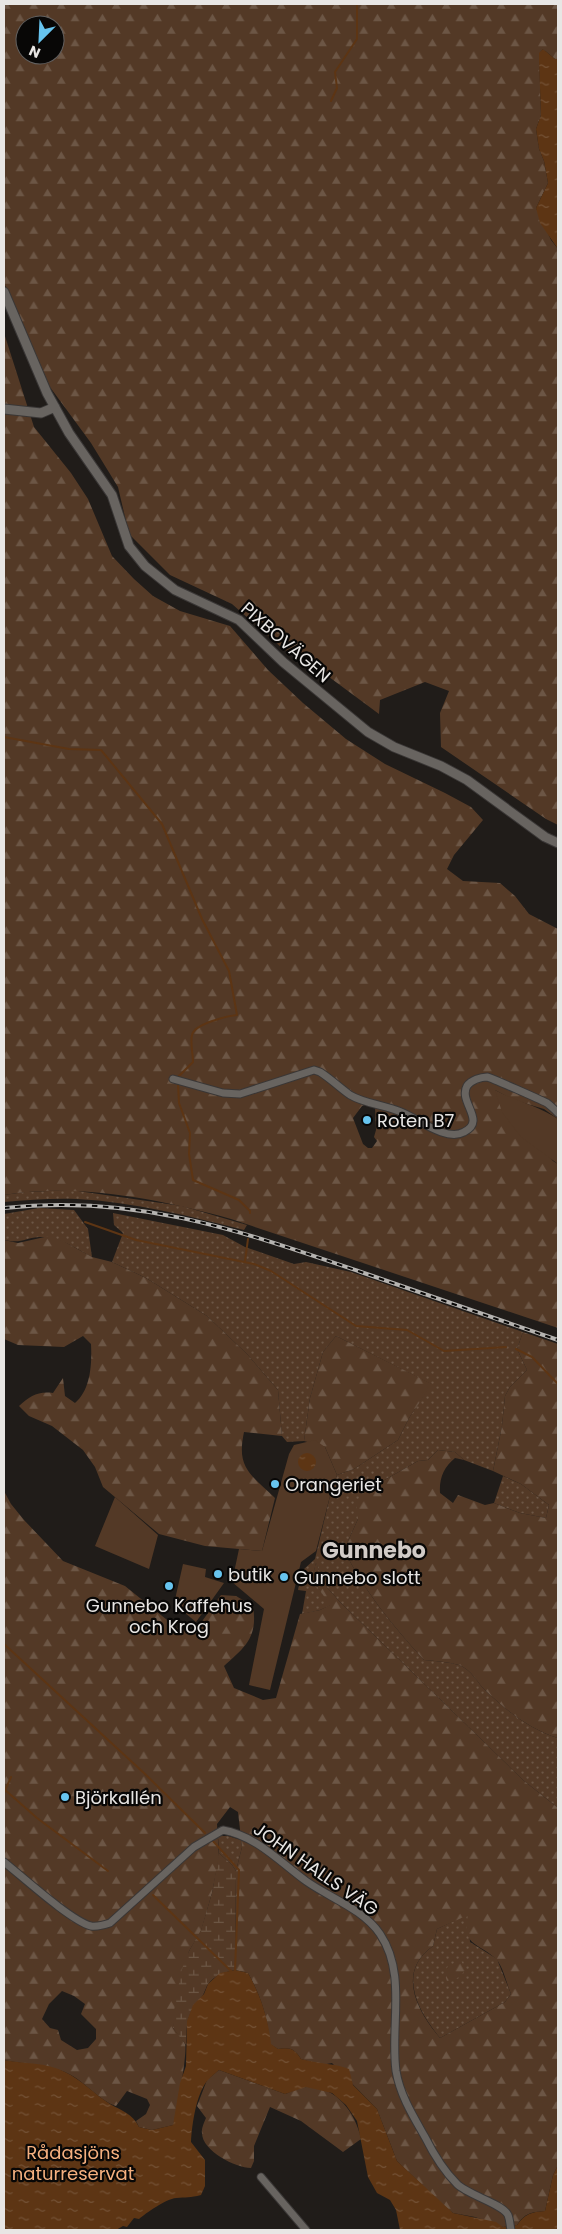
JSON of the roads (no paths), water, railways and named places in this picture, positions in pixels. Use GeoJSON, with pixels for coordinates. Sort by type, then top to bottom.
{"type":"FeatureCollection","features":[{"type":"Feature","properties":{"kind":"street","name":"PIXBOVÄGEN"},"geometry":{"type":"LineString","coordinates":[[4,292],[38,375],[69,433],[112,495],[129,546],[144,566],[157,577],[184,594],[240,620],[283,662],[368,732],[394,747],[441,766],[467,780],[527,824],[558,843]]}},
{"type":"Feature","properties":{"kind":"street"},"geometry":{"type":"LineString","coordinates":[[4,409],[41,413],[55,408]]}},
{"type":"Feature","properties":{"kind":"street"},"geometry":{"type":"LineString","coordinates":[[173,1080],[223,1093],[240,1094],[314,1070],[320,1072],[352,1096],[401,1112],[436,1130],[453,1134],[464,1133],[472,1124],[473,1113],[464,1098],[464,1093],[470,1082],[478,1079],[488,1077],[547,1103],[558,1113]]}},
{"type":"Feature","properties":{"kind":"street","name":"JOHN HALLS VÄG"},"geometry":{"type":"LineString","coordinates":[[4,1862],[76,1918],[89,1925],[99,1926],[110,1923],[194,1847],[223,1830],[241,1835],[262,1847],[313,1886],[368,1920],[389,1951],[393,1964],[396,2072],[404,2098],[426,2139],[457,2184],[473,2195],[504,2210],[510,2221],[511,2230]]}},
{"type":"Feature","properties":{"kind":"street"},"geometry":{"type":"LineString","coordinates":[[261,2177],[306,2230]]}},
{"type":"Feature","properties":{"kind":"water"},"geometry":{"type":"Polygon","coordinates":[[[543,49],[555,59],[558,59],[558,249],[540,223],[536,208],[548,183],[536,129],[541,115],[539,53],[543,49]]]}},
{"type":"Feature","properties":{"kind":"water"},"geometry":{"type":"Polygon","coordinates":[[[307,1453],[313,1456],[316,1462],[313,1468],[307,1471],[301,1468],[298,1462],[301,1456],[307,1453]]]}},
{"type":"Feature","properties":{"kind":"water","name":"Rådasjöns naturreservat"},"geometry":{"type":"Polygon","coordinates":[[[235,1970],[248,1973],[253,1982],[263,2007],[271,2044],[278,2049],[286,2048],[292,2050],[301,2059],[349,2069],[353,2085],[377,2109],[397,2161],[453,2213],[496,2222],[503,2227],[517,2225],[529,2214],[545,2211],[553,2175],[558,2165],[558,2230],[400,2230],[396,2210],[390,2200],[377,2193],[368,2177],[357,2121],[346,2105],[332,2093],[306,2087],[285,2094],[219,2070],[203,2087],[197,2102],[192,2127],[191,2142],[205,2160],[205,2186],[201,2195],[167,2201],[139,2219],[134,2218],[127,2227],[123,2226],[116,2230],[4,2230],[4,2060],[43,2065],[65,2072],[110,2104],[130,2115],[139,2127],[152,2130],[173,2125],[180,2083],[186,2066],[187,2021],[193,2005],[204,1994],[208,1984],[220,1973],[235,1970]]]}},
{"type":"Feature","properties":{"kind":"waterway"},"geometry":{"type":"LineString","coordinates":[[331,101],[337,88],[335,72],[357,39],[357,4]]}},
{"type":"Feature","properties":{"kind":"waterway"},"geometry":{"type":"LineString","coordinates":[[4,737],[69,749],[101,750],[162,824],[202,919],[229,971],[237,1015],[212,1021],[198,1027],[194,1031],[191,1041],[193,1062],[178,1077]]}},
{"type":"Feature","properties":{"kind":"waterway"},"geometry":{"type":"LineString","coordinates":[[178,1083],[179,1103],[190,1133],[189,1154],[193,1180],[239,1200],[250,1213]]}},
{"type":"Feature","properties":{"kind":"waterway"},"geometry":{"type":"LineString","coordinates":[[85,1222],[136,1240],[254,1264],[271,1271],[356,1326],[407,1330],[444,1351],[506,1347]]}},
{"type":"Feature","properties":{"kind":"waterway"},"geometry":{"type":"LineString","coordinates":[[245,1261],[248,1239]]}},
{"type":"Feature","properties":{"kind":"waterway"},"geometry":{"type":"LineString","coordinates":[[516,1349],[532,1357],[558,1384]]}},
{"type":"Feature","properties":{"kind":"waterway"},"geometry":{"type":"LineString","coordinates":[[4,1644],[145,1774],[205,1833]]}},
{"type":"Feature","properties":{"kind":"waterway"},"geometry":{"type":"LineString","coordinates":[[4,1793],[11,1777]]}},
{"type":"Feature","properties":{"kind":"waterway"},"geometry":{"type":"LineString","coordinates":[[4,1789],[37,1818],[108,1871]]}},
{"type":"Feature","properties":{"kind":"waterway"},"geometry":{"type":"LineString","coordinates":[[213,1841],[239,1870],[235,1970]]}},
{"type":"Feature","properties":{"kind":"waterway"},"geometry":{"type":"LineString","coordinates":[[153,1895],[231,1971]]}},
{"type":"Feature","properties":{"kind":"railway"},"geometry":{"type":"LineString","coordinates":[[4,1208],[52,1205],[99,1206],[143,1211],[186,1219],[272,1242],[558,1340]]}},
{"type":"Feature","properties":{"kind":"place","name":"Roten B7"},"geometry":{"type":"Point","coordinates":[367,1120]}},
{"type":"Feature","properties":{"kind":"place","name":"Orangeriet"},"geometry":{"type":"Point","coordinates":[275,1484]}},
{"type":"Feature","properties":{"kind":"place","name":"butik"},"geometry":{"type":"Point","coordinates":[218,1574]}},
{"type":"Feature","properties":{"kind":"place","name":"Gunnebo slott"},"geometry":{"type":"Point","coordinates":[284,1577]}},
{"type":"Feature","properties":{"kind":"place","name":"Gunnebo Kaffehus och Krog"},"geometry":{"type":"Point","coordinates":[169,1586]}},
{"type":"Feature","properties":{"kind":"place","name":"Björkallén"},"geometry":{"type":"Point","coordinates":[65,1797]}},
{"type":"Feature","properties":{"kind":"district","name":"Gunnebo"},"geometry":{"type":"Point","coordinates":[374,1550]}}]}
